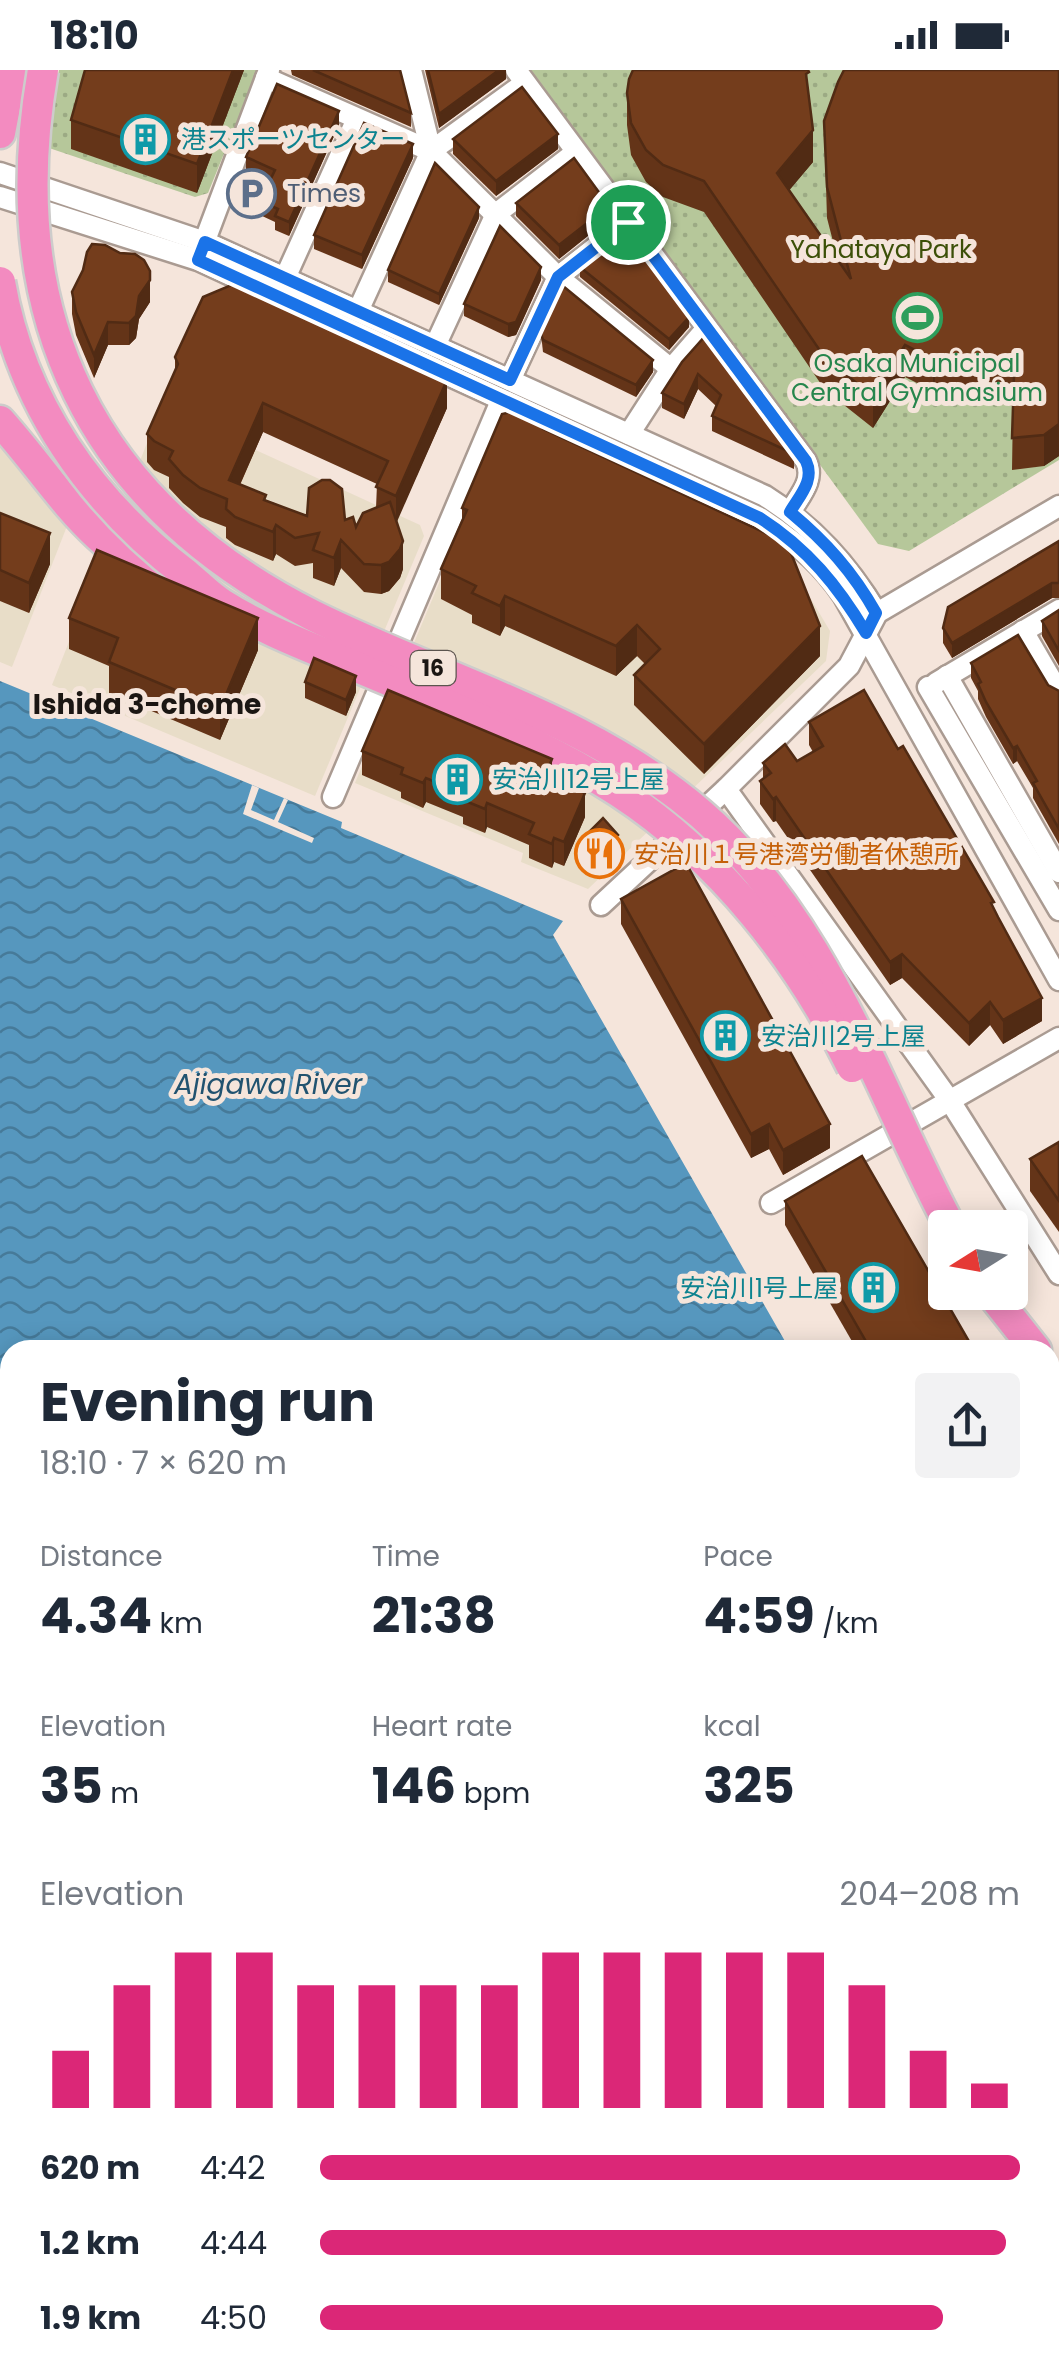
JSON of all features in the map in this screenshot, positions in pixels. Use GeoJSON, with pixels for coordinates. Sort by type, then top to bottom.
{"type":"FeatureCollection","features":[{"type":"Feature","properties":{"kind":"highway"},"geometry":{"type":"LineString","coordinates":[[0,133],[12,70]]}},
{"type":"Feature","properties":{"kind":"highway","name":"16"},"geometry":{"type":"LineString","coordinates":[[44,70],[28,174],[34,271],[46,324],[68,382],[118,462],[177,525],[258,585],[344,630],[589,739],[655,778],[703,815],[765,879],[815,952],[942,1210]]}},
{"type":"Feature","properties":{"kind":"highway","name":"16"},"geometry":{"type":"LineString","coordinates":[[0,282],[24,369],[43,410],[76,465],[118,516],[157,553],[220,603],[320,652],[516,735],[576,765],[622,794],[686,845],[756,916],[791,963],[847,1056],[928,1216]]}},
{"type":"Feature","properties":{"kind":"highway"},"geometry":{"type":"LineString","coordinates":[[0,421],[68,508],[98,538],[140,568],[220,603]]}},
{"type":"Feature","properties":{"kind":"highway"},"geometry":{"type":"LineString","coordinates":[[989,1310],[1012,1340]]}},
{"type":"Feature","properties":{"kind":"highway"},"geometry":{"type":"LineString","coordinates":[[1004,1310],[1028,1340]]}},
{"type":"Feature","properties":{"kind":"street"},"geometry":{"type":"LineString","coordinates":[[411,70],[431,151]]}},
{"type":"Feature","properties":{"kind":"street"},"geometry":{"type":"LineString","coordinates":[[201,251],[268,74],[431,151],[558,277],[671,369]]}},
{"type":"Feature","properties":{"kind":"street"},"geometry":{"type":"LineString","coordinates":[[358,311],[431,151],[521,76],[810,470],[809,480],[790,512]]}},
{"type":"Feature","properties":{"kind":"street"},"geometry":{"type":"LineString","coordinates":[[285,278],[358,119]]}},
{"type":"Feature","properties":{"kind":"street"},"geometry":{"type":"LineString","coordinates":[[436,346],[496,214],[576,153]]}},
{"type":"Feature","properties":{"kind":"street"},"geometry":{"type":"LineString","coordinates":[[0,172],[201,251],[500,401],[744,511],[798,545],[837,586],[866,633],[901,702],[1054,955],[1059,980]]}},
{"type":"Feature","properties":{"kind":"street"},"geometry":{"type":"LineString","coordinates":[[0,197],[201,251],[285,278],[765,496],[790,512],[843,560],[876,613]]}},
{"type":"Feature","properties":{"kind":"street"},"geometry":{"type":"LineString","coordinates":[[510,380],[558,277],[628,222]]}},
{"type":"Feature","properties":{"kind":"street"},"geometry":{"type":"LineString","coordinates":[[629,434],[671,369],[706,329]]}},
{"type":"Feature","properties":{"kind":"street"},"geometry":{"type":"LineString","coordinates":[[334,797],[500,401]]}},
{"type":"Feature","properties":{"kind":"street"},"geometry":{"type":"LineString","coordinates":[[601,905],[726,789],[848,666],[876,613],[1059,506]]}},
{"type":"Feature","properties":{"kind":"street"},"geometry":{"type":"LineString","coordinates":[[901,702],[1059,610]]}},
{"type":"Feature","properties":{"kind":"street"},"geometry":{"type":"LineString","coordinates":[[1023,631],[1059,693]]}},
{"type":"Feature","properties":{"kind":"street"},"geometry":{"type":"LineString","coordinates":[[948,676],[1059,872]]}},
{"type":"Feature","properties":{"kind":"street"},"geometry":{"type":"LineString","coordinates":[[928,687],[1059,910]]}},
{"type":"Feature","properties":{"kind":"street"},"geometry":{"type":"LineString","coordinates":[[726,789],[950,1101],[1059,1274]]}},
{"type":"Feature","properties":{"kind":"street"},"geometry":{"type":"LineString","coordinates":[[771,1203],[1059,1038]]}},
{"type":"Feature","properties":{"kind":"shaded area"},"geometry":{"type":"Polygon","coordinates":[[[170,411],[420,525],[424,536],[315,796],[52,685],[158,415],[170,411]]]}},
{"type":"Feature","properties":{"kind":"shaded area"},"geometry":{"type":"Polygon","coordinates":[[[498,443],[792,567],[830,631],[826,661],[588,889],[521,862],[523,853],[355,783],[498,443]]]}},
{"type":"Feature","properties":{"kind":"shaded area"},"geometry":{"type":"Polygon","coordinates":[[[0,445],[85,480],[12,667],[0,662],[0,445]]]}},
{"type":"Feature","properties":{"kind":"green space","name":"港スポーツセンター"},"geometry":{"type":"Polygon","coordinates":[[[59,70],[258,70],[208,193],[195,197],[46,147],[59,70]]]}},
{"type":"Feature","properties":{"kind":"green space","name":"Yahataya Park"},"geometry":{"type":"Polygon","coordinates":[[[531,70],[1059,70],[1059,460],[909,551],[878,544],[531,70]]]}},
{"type":"Feature","properties":{"kind":"water","name":"Ajigawa River"},"geometry":{"type":"Polygon","coordinates":[[[0,681],[342,822],[341,828],[563,921],[553,935],[784,1340],[0,1340],[0,681]]]}},
{"type":"Feature","properties":{"kind":"pier"},"geometry":{"type":"Polygon","coordinates":[[[252,785],[259,788],[251,810],[274,820],[284,798],[288,800],[278,822],[314,838],[312,843],[243,814],[252,785]]]}},
{"type":"Feature","properties":{"kind":"building","name":"港スポーツセンター"},"geometry":{"type":"Polygon","coordinates":[[[85,70],[233,70],[197,164],[71,120],[85,70]]]}},
{"type":"Feature","properties":{"kind":"building"},"geometry":{"type":"Polygon","coordinates":[[[313,70],[400,70],[411,113],[313,70]]]}},
{"type":"Feature","properties":{"kind":"building"},"geometry":{"type":"Polygon","coordinates":[[[428,70],[499,70],[439,114],[428,70]]]}},
{"type":"Feature","properties":{"kind":"building","name":"Yahataya Park"},"geometry":{"type":"Polygon","coordinates":[[[633,70],[808,70],[813,130],[777,173],[851,279],[827,187],[824,121],[844,70],[1059,70],[1059,424],[1044,435],[1012,438],[1014,375],[970,368],[935,355],[933,359],[905,345],[873,396],[825,358],[704,181],[663,165],[646,150],[631,123],[627,93],[633,70]]]}},
{"type":"Feature","properties":{"kind":"building"},"geometry":{"type":"Polygon","coordinates":[[[277,84],[339,111],[289,222],[275,216],[278,209],[260,201],[275,170],[246,157],[277,84]]]}},
{"type":"Feature","properties":{"kind":"building"},"geometry":{"type":"Polygon","coordinates":[[[522,87],[558,134],[496,181],[453,139],[522,87]]]}},
{"type":"Feature","properties":{"kind":"building"},"geometry":{"type":"Polygon","coordinates":[[[364,123],[413,144],[362,255],[314,235],[364,123]]]}},
{"type":"Feature","properties":{"kind":"building"},"geometry":{"type":"Polygon","coordinates":[[[574,158],[609,206],[559,245],[516,203],[574,158]]]}},
{"type":"Feature","properties":{"kind":"building"},"geometry":{"type":"Polygon","coordinates":[[[435,163],[479,207],[439,294],[388,270],[435,163]]]}},
{"type":"Feature","properties":{"kind":"building"},"geometry":{"type":"Polygon","coordinates":[[[500,226],[541,267],[516,322],[508,324],[464,304],[500,226]]]}},
{"type":"Feature","properties":{"kind":"building"},"geometry":{"type":"Polygon","coordinates":[[[627,232],[689,317],[669,339],[580,267],[627,232]]]}},
{"type":"Feature","properties":{"kind":"building"},"geometry":{"type":"Polygon","coordinates":[[[92,244],[135,254],[150,271],[150,280],[139,296],[136,316],[129,323],[108,322],[94,355],[72,292],[92,244]]]}},
{"type":"Feature","properties":{"kind":"building"},"geometry":{"type":"Polygon","coordinates":[[[236,283],[447,380],[396,496],[376,487],[388,461],[263,403],[229,480],[266,495],[264,500],[307,516],[309,488],[330,480],[342,489],[345,520],[353,517],[356,527],[363,513],[390,502],[403,541],[389,562],[364,564],[341,540],[334,558],[313,550],[319,533],[295,538],[276,525],[273,532],[235,517],[226,509],[227,499],[200,488],[183,475],[169,459],[173,451],[147,434],[178,364],[175,357],[203,297],[236,283]]]}},
{"type":"Feature","properties":{"kind":"building"},"geometry":{"type":"Polygon","coordinates":[[[563,286],[653,360],[636,385],[543,340],[541,334],[563,286]]]}},
{"type":"Feature","properties":{"kind":"building"},"geometry":{"type":"Polygon","coordinates":[[[706,335],[794,454],[712,416],[721,395],[698,374],[684,404],[662,393],[706,335]]]}},
{"type":"Feature","properties":{"kind":"building"},"geometry":{"type":"Polygon","coordinates":[[[516,411],[545,425],[543,429],[787,543],[820,626],[704,744],[634,675],[660,649],[637,625],[616,646],[505,596],[500,606],[472,593],[476,586],[441,569],[502,414],[516,411]]]}},
{"type":"Feature","properties":{"kind":"building"},"geometry":{"type":"Polygon","coordinates":[[[0,513],[50,533],[29,583],[0,570],[0,513]]]}},
{"type":"Feature","properties":{"kind":"building"},"geometry":{"type":"Polygon","coordinates":[[[1059,541],[1059,583],[1052,583],[952,643],[943,628],[948,607],[1059,541]]]}},
{"type":"Feature","properties":{"kind":"building"},"geometry":{"type":"Polygon","coordinates":[[[97,550],[258,618],[220,709],[109,662],[118,638],[69,618],[97,550]]]}},
{"type":"Feature","properties":{"kind":"building"},"geometry":{"type":"Polygon","coordinates":[[[1059,610],[1059,651],[1042,621],[1059,610]]]}},
{"type":"Feature","properties":{"kind":"building"},"geometry":{"type":"Polygon","coordinates":[[[1018,635],[1048,685],[1059,691],[1059,829],[1017,746],[1013,748],[986,702],[971,663],[1018,635]]]}},
{"type":"Feature","properties":{"kind":"building"},"geometry":{"type":"Polygon","coordinates":[[[314,658],[356,676],[346,700],[305,682],[314,658]]]}},
{"type":"Feature","properties":{"kind":"building"},"geometry":{"type":"Polygon","coordinates":[[[388,690],[552,759],[545,776],[585,793],[564,842],[554,838],[552,844],[529,834],[534,823],[487,803],[485,809],[463,800],[465,794],[426,778],[423,783],[401,774],[403,768],[362,751],[388,690]]]}},
{"type":"Feature","properties":{"kind":"building"},"geometry":{"type":"Polygon","coordinates":[[[864,690],[898,749],[903,746],[994,902],[991,903],[1042,998],[1003,1020],[990,1002],[969,1023],[902,954],[890,962],[776,797],[773,799],[760,781],[771,773],[763,763],[785,744],[797,761],[823,746],[809,722],[864,690]]]}},
{"type":"Feature","properties":{"kind":"building"},"geometry":{"type":"Polygon","coordinates":[[[603,818],[618,835],[595,857],[580,841],[603,818]]]}},
{"type":"Feature","properties":{"kind":"building","name":"安治川2号上屋"},"geometry":{"type":"Polygon","coordinates":[[[686,863],[830,1124],[783,1150],[769,1124],[751,1134],[621,899],[686,863]]]}},
{"type":"Feature","properties":{"kind":"building"},"geometry":{"type":"Polygon","coordinates":[[[1059,1142],[1059,1201],[1030,1159],[1059,1142]]]}},
{"type":"Feature","properties":{"kind":"building","name":"安治川1号上屋"},"geometry":{"type":"Polygon","coordinates":[[[862,1156],[928,1270],[928,1310],[951,1310],[968,1340],[865,1340],[785,1201],[862,1156]]]}},
{"type":"Feature","properties":{"kind":"place","name":"港スポーツセンター"},"geometry":{"type":"Point","coordinates":[146,139]}},
{"type":"Feature","properties":{"kind":"place","name":"Times"},"geometry":{"type":"Point","coordinates":[252,193]}},
{"type":"Feature","properties":{"kind":"place","name":"Osaka Municipal Central Gymnasium"},"geometry":{"type":"Point","coordinates":[917,317]}},
{"type":"Feature","properties":{"kind":"place","name":"安治川12号上屋"},"geometry":{"type":"Point","coordinates":[457,779]}},
{"type":"Feature","properties":{"kind":"place","name":"安治川１号港湾労働者休憩所"},"geometry":{"type":"Point","coordinates":[599,854]}},
{"type":"Feature","properties":{"kind":"place","name":"安治川2号上屋"},"geometry":{"type":"Point","coordinates":[726,1036]}},
{"type":"Feature","properties":{"kind":"place","name":"安治川1号上屋"},"geometry":{"type":"Point","coordinates":[873,1288]}},
{"type":"Feature","properties":{"kind":"district","name":"Ishida 3-chome"},"geometry":{"type":"Point","coordinates":[147,704]}},
{"type":"Feature","properties":{"kind":"route"},"geometry":{"type":"LineString","coordinates":[[628,222],[806,461],[809,480],[790,512],[843,560],[860,585],[876,613],[866,633],[837,586],[818,565],[760,518],[198,260],[205,242],[510,380],[558,277],[628,222]]}}]}
